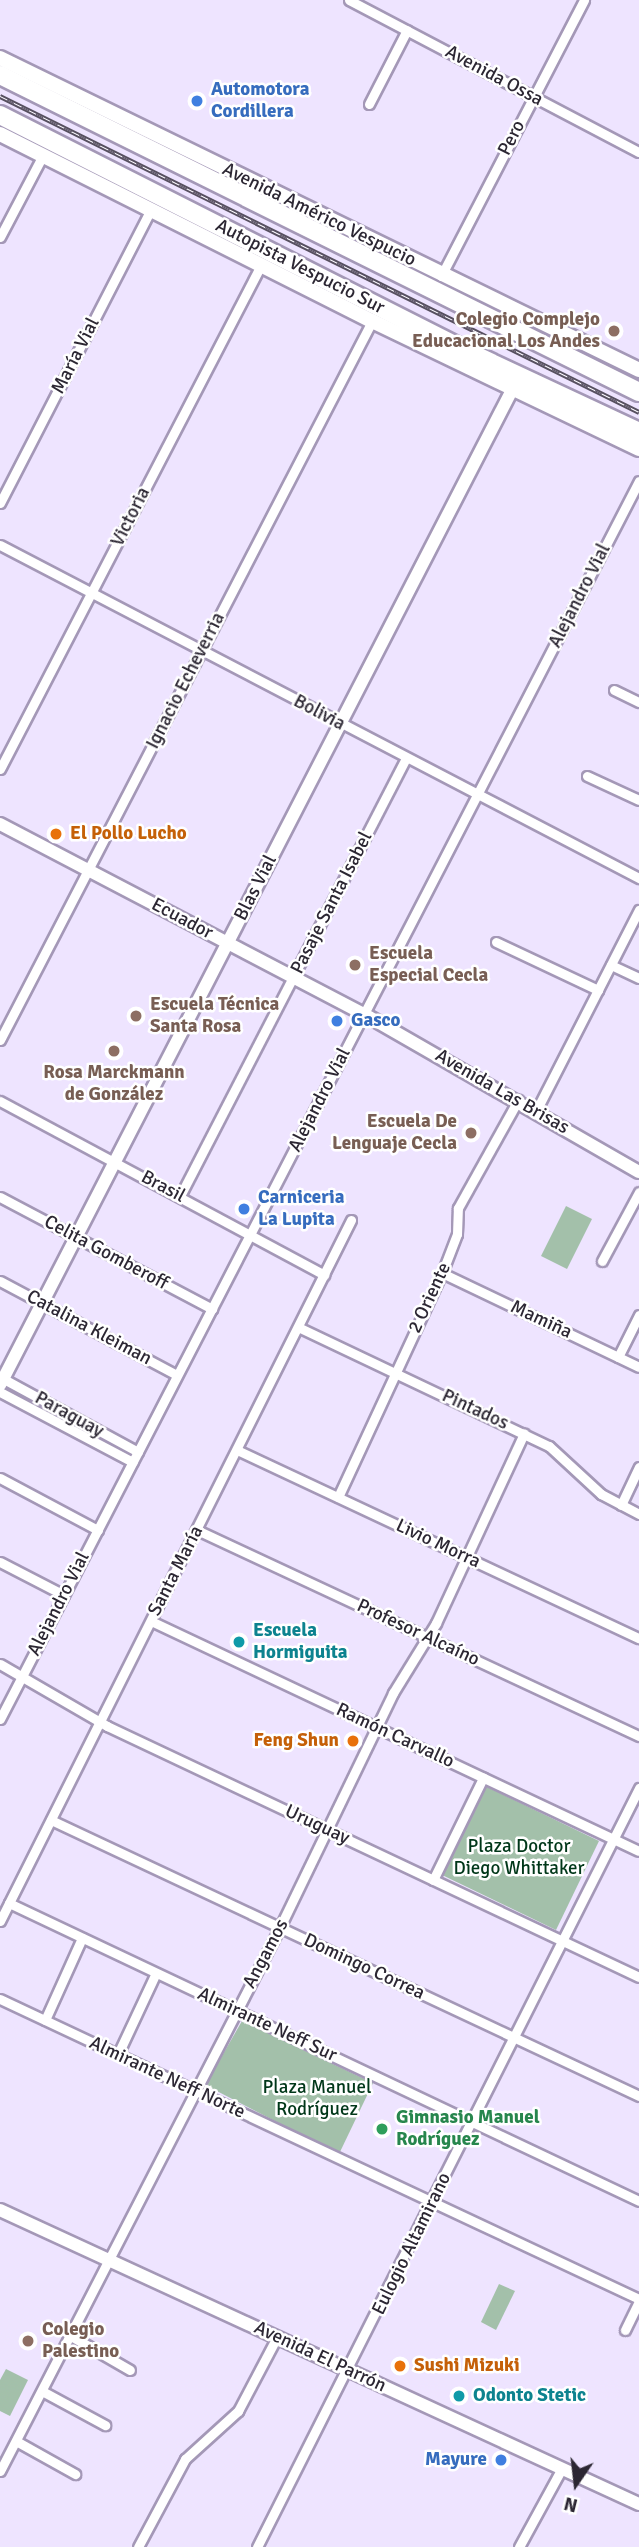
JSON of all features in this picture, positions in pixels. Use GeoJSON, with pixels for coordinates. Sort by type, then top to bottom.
{"type":"FeatureCollection","features":[{"type":"Feature","properties":{"kind":"highway","name":"Autopista Vespucio Sur"},"geometry":{"type":"LineString","coordinates":[[0,75],[639,391]]}},
{"type":"Feature","properties":{"kind":"highway","name":"Autopista Vespucio Sur"},"geometry":{"type":"LineString","coordinates":[[0,115],[466,352],[639,432]]}},
{"type":"Feature","properties":{"kind":"main road","name":"Avenida Américo Vespucio"},"geometry":{"type":"LineString","coordinates":[[0,58],[441,276],[639,370]]}},
{"type":"Feature","properties":{"kind":"main road"},"geometry":{"type":"LineString","coordinates":[[0,134],[372,321],[639,449]]}},
{"type":"Feature","properties":{"kind":"street","name":"Avenida Ossa"},"geometry":{"type":"LineString","coordinates":[[349,0],[639,152]]}},
{"type":"Feature","properties":{"kind":"street","name":"Pero"},"geometry":{"type":"LineString","coordinates":[[441,276],[584,0]]}},
{"type":"Feature","properties":{"kind":"street"},"geometry":{"type":"LineString","coordinates":[[369,104],[407,30]]}},
{"type":"Feature","properties":{"kind":"street"},"geometry":{"type":"LineString","coordinates":[[0,237],[43,155]]}},
{"type":"Feature","properties":{"kind":"street","name":"María Vial"},"geometry":{"type":"LineString","coordinates":[[0,503],[151,209]]}},
{"type":"Feature","properties":{"kind":"street","name":"Victoria"},"geometry":{"type":"LineString","coordinates":[[0,769],[261,265]]}},
{"type":"Feature","properties":{"kind":"street","name":"Ignacio Echeverria"},"geometry":{"type":"LineString","coordinates":[[0,1040],[372,321]]}},
{"type":"Feature","properties":{"kind":"street","name":"Blas Vial"},"geometry":{"type":"LineString","coordinates":[[1,1383],[512,390]]}},
{"type":"Feature","properties":{"kind":"street","name":"Alejandro Vial"},"geometry":{"type":"LineString","coordinates":[[0,1718],[639,481]]}},
{"type":"Feature","properties":{"kind":"street","name":"Bolivia"},"geometry":{"type":"LineString","coordinates":[[0,545],[476,796],[639,878]]}},
{"type":"Feature","properties":{"kind":"street"},"geometry":{"type":"LineString","coordinates":[[614,690],[639,702]]}},
{"type":"Feature","properties":{"kind":"street","name":"Pasaje Santa Isabel"},"geometry":{"type":"LineString","coordinates":[[180,1196],[406,759]]}},
{"type":"Feature","properties":{"kind":"street"},"geometry":{"type":"LineString","coordinates":[[587,776],[639,800]]}},
{"type":"Feature","properties":{"kind":"street","name":"Ecuador"},"geometry":{"type":"LineString","coordinates":[[0,824],[364,1014]]}},
{"type":"Feature","properties":{"kind":"street"},"geometry":{"type":"LineString","coordinates":[[536,1111],[639,910]]}},
{"type":"Feature","properties":{"kind":"street"},"geometry":{"type":"LineString","coordinates":[[496,942],[598,990]]}},
{"type":"Feature","properties":{"kind":"street"},"geometry":{"type":"LineString","coordinates":[[611,965],[639,978]]}},
{"type":"Feature","properties":{"kind":"street","name":"Avenida Las Brisas"},"geometry":{"type":"LineString","coordinates":[[364,1014],[518,1100],[639,1172]]}},
{"type":"Feature","properties":{"kind":"street","name":"2 Oriente"},"geometry":{"type":"LineString","coordinates":[[338,1497],[442,1273],[457,1234],[458,1208],[518,1100]]}},
{"type":"Feature","properties":{"kind":"street","name":"Brasil"},"geometry":{"type":"LineString","coordinates":[[0,1101],[324,1275]]}},
{"type":"Feature","properties":{"kind":"street"},"geometry":{"type":"LineString","coordinates":[[602,1261],[639,1192]]}},
{"type":"Feature","properties":{"kind":"street","name":"Celita Gomberoff"},"geometry":{"type":"LineString","coordinates":[[0,1197],[212,1309]]}},
{"type":"Feature","properties":{"kind":"street","name":"Santa María"},"geometry":{"type":"LineString","coordinates":[[0,1921],[351,1220]]}},
{"type":"Feature","properties":{"kind":"street","name":"Mamiña"},"geometry":{"type":"LineString","coordinates":[[442,1273],[639,1367]]}},
{"type":"Feature","properties":{"kind":"street","name":"Catalina Kleiman"},"geometry":{"type":"LineString","coordinates":[[0,1281],[177,1375]]}},
{"type":"Feature","properties":{"kind":"street"},"geometry":{"type":"LineString","coordinates":[[618,1357],[639,1315]]}},
{"type":"Feature","properties":{"kind":"street","name":"Pintados"},"geometry":{"type":"LineString","coordinates":[[298,1327],[556,1450],[593,1488],[639,1514]]}},
{"type":"Feature","properties":{"kind":"street","name":"Paraguay"},"geometry":{"type":"LineString","coordinates":[[1,1383],[135,1457]]}},
{"type":"Feature","properties":{"kind":"street","name":"Angamos"},"geometry":{"type":"LineString","coordinates":[[0,2471],[111,2261],[193,2090],[280,1927],[398,1681],[428,1638],[524,1433]]}},
{"type":"Feature","properties":{"kind":"street","name":"Livio Morra"},"geometry":{"type":"LineString","coordinates":[[237,1450],[639,1638]]}},
{"type":"Feature","properties":{"kind":"street"},"geometry":{"type":"LineString","coordinates":[[621,1505],[639,1467]]}},
{"type":"Feature","properties":{"kind":"street"},"geometry":{"type":"LineString","coordinates":[[0,1478],[97,1530]]}},
{"type":"Feature","properties":{"kind":"street","name":"Profesor Alcaíno"},"geometry":{"type":"LineString","coordinates":[[197,1530],[639,1736]]}},
{"type":"Feature","properties":{"kind":"street"},"geometry":{"type":"LineString","coordinates":[[0,1562],[64,1595]]}},
{"type":"Feature","properties":{"kind":"street","name":"Ramón Carvallo"},"geometry":{"type":"LineString","coordinates":[[151,1621],[639,1852]]}},
{"type":"Feature","properties":{"kind":"street","name":"Uruguay"},"geometry":{"type":"LineString","coordinates":[[0,1664],[100,1723],[639,1976]]}},
{"type":"Feature","properties":{"kind":"street"},"geometry":{"type":"LineString","coordinates":[[433,1880],[483,1778]]}},
{"type":"Feature","properties":{"kind":"street","name":"Eulogio Altamirano"},"geometry":{"type":"LineString","coordinates":[[257,2547],[349,2370],[639,1788]]}},
{"type":"Feature","properties":{"kind":"street","name":"Domingo Correa"},"geometry":{"type":"LineString","coordinates":[[51,1820],[639,2096]]}},
{"type":"Feature","properties":{"kind":"street","name":"Almirante Neff Sur"},"geometry":{"type":"LineString","coordinates":[[9,1903],[639,2201]]}},
{"type":"Feature","properties":{"kind":"street"},"geometry":{"type":"LineString","coordinates":[[45,2020],[82,1938]]}},
{"type":"Feature","properties":{"kind":"street"},"geometry":{"type":"LineString","coordinates":[[118,2054],[156,1973]]}},
{"type":"Feature","properties":{"kind":"street","name":"Almirante Neff Norte"},"geometry":{"type":"LineString","coordinates":[[0,1999],[639,2300]]}},
{"type":"Feature","properties":{"kind":"street","name":"Avenida El Parrón"},"geometry":{"type":"LineString","coordinates":[[0,2210],[639,2504]]}},
{"type":"Feature","properties":{"kind":"street"},"geometry":{"type":"LineString","coordinates":[[625,2330],[639,2300]]}},
{"type":"Feature","properties":{"kind":"street"},"geometry":{"type":"LineString","coordinates":[[71,2336],[131,2370]]}},
{"type":"Feature","properties":{"kind":"street"},"geometry":{"type":"LineString","coordinates":[[138,2547],[184,2459],[238,2411],[277,2337]]}},
{"type":"Feature","properties":{"kind":"street"},"geometry":{"type":"LineString","coordinates":[[42,2391],[105,2425]]}},
{"type":"Feature","properties":{"kind":"street"},"geometry":{"type":"LineString","coordinates":[[16,2441],[75,2473]]}},
{"type":"Feature","properties":{"kind":"street"},"geometry":{"type":"LineString","coordinates":[[519,2547],[562,2468]]}},
{"type":"Feature","properties":{"kind":"green space"},"geometry":{"type":"Polygon","coordinates":[[[566,1206],[592,1219],[567,1269],[541,1256],[566,1206]]]}},
{"type":"Feature","properties":{"kind":"green space","name":"Plaza Doctor Diego Whittaker"},"geometry":{"type":"Polygon","coordinates":[[[483,1785],[599,1841],[556,1930],[440,1874],[483,1785]]]}},
{"type":"Feature","properties":{"kind":"green space","name":"Plaza Manuel Rodríguez"},"geometry":{"type":"Polygon","coordinates":[[[242,2021],[373,2083],[339,2154],[209,2087],[207,2082],[242,2021]]]}},
{"type":"Feature","properties":{"kind":"green space"},"geometry":{"type":"Polygon","coordinates":[[[499,2284],[515,2291],[496,2330],[481,2322],[499,2284]]]}},
{"type":"Feature","properties":{"kind":"green space"},"geometry":{"type":"Polygon","coordinates":[[[6,2369],[28,2380],[10,2416],[0,2411],[0,2380],[6,2369]]]}},
{"type":"Feature","properties":{"kind":"railway"},"geometry":{"type":"LineString","coordinates":[[0,96],[639,412]]}},
{"type":"Feature","properties":{"kind":"place","name":"Automotora Cordillera"},"geometry":{"type":"Point","coordinates":[197,101]}},
{"type":"Feature","properties":{"kind":"place","name":"Colegio Complejo Educacional Los Andes"},"geometry":{"type":"Point","coordinates":[614,331]}},
{"type":"Feature","properties":{"kind":"place","name":"El Pollo Lucho"},"geometry":{"type":"Point","coordinates":[56,834]}},
{"type":"Feature","properties":{"kind":"place","name":"Escuela Especial Cecla"},"geometry":{"type":"Point","coordinates":[355,965]}},
{"type":"Feature","properties":{"kind":"place","name":"Escuela Técnica Santa Rosa"},"geometry":{"type":"Point","coordinates":[136,1016]}},
{"type":"Feature","properties":{"kind":"place","name":"Gasco"},"geometry":{"type":"Point","coordinates":[337,1021]}},
{"type":"Feature","properties":{"kind":"place","name":"Rosa Marckmann de González"},"geometry":{"type":"Point","coordinates":[114,1051]}},
{"type":"Feature","properties":{"kind":"place","name":"Escuela De Lenguaje Cecla"},"geometry":{"type":"Point","coordinates":[471,1133]}},
{"type":"Feature","properties":{"kind":"place","name":"Carniceria La Lupita"},"geometry":{"type":"Point","coordinates":[244,1209]}},
{"type":"Feature","properties":{"kind":"place","name":"Escuela Hormiguita"},"geometry":{"type":"Point","coordinates":[239,1642]}},
{"type":"Feature","properties":{"kind":"place","name":"Feng Shun"},"geometry":{"type":"Point","coordinates":[353,1741]}},
{"type":"Feature","properties":{"kind":"place","name":"Gimnasio Manuel Rodríguez"},"geometry":{"type":"Point","coordinates":[382,2129]}},
{"type":"Feature","properties":{"kind":"place","name":"Colegio Palestino"},"geometry":{"type":"Point","coordinates":[28,2341]}},
{"type":"Feature","properties":{"kind":"place","name":"Sushi Mizuki"},"geometry":{"type":"Point","coordinates":[400,2366]}},
{"type":"Feature","properties":{"kind":"place","name":"Odonto Stetic"},"geometry":{"type":"Point","coordinates":[459,2396]}},
{"type":"Feature","properties":{"kind":"place","name":"Mayure"},"geometry":{"type":"Point","coordinates":[501,2460]}}]}
